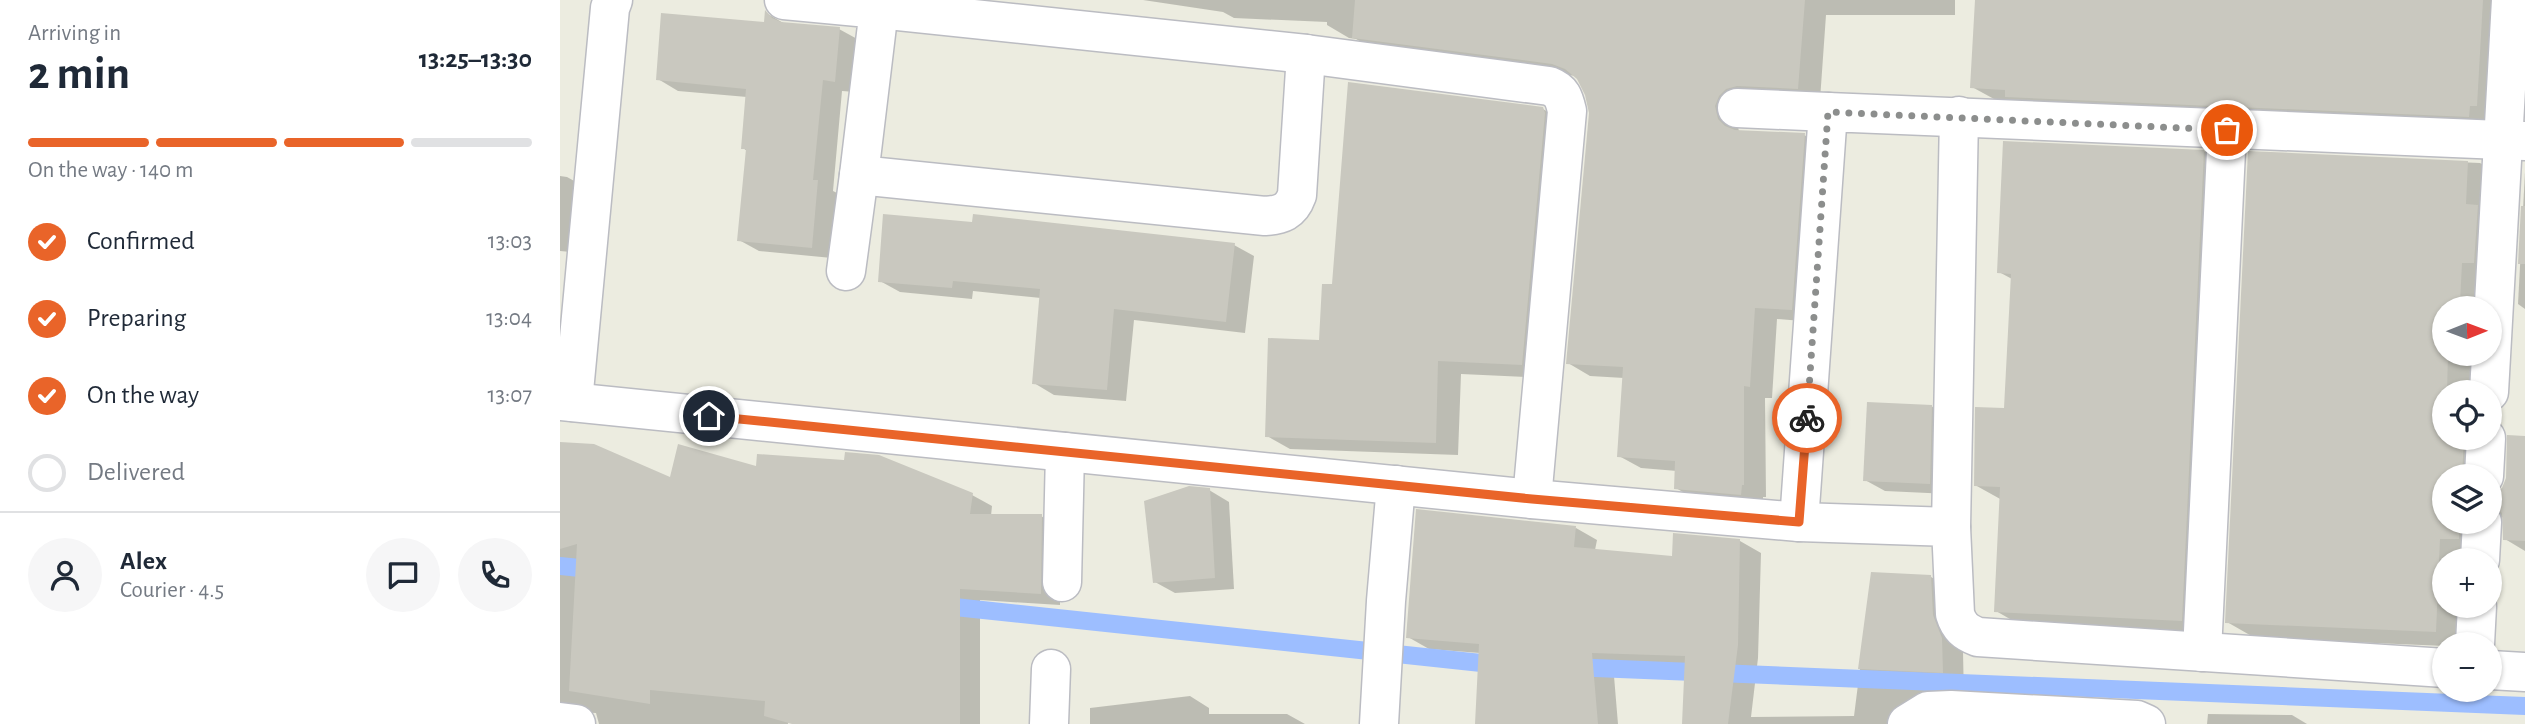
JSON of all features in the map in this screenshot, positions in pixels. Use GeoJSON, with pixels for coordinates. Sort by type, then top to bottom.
{"type":"FeatureCollection","features":[{"type":"Feature","properties":{"kind":"street"},"geometry":{"type":"LineString","coordinates":[[613,0],[566,402],[1532,499],[1799,522],[1951,527]]}},
{"type":"Feature","properties":{"kind":"street"},"geometry":{"type":"LineString","coordinates":[[784,0],[879,5],[1306,54],[1549,86],[1558,90],[1564,97],[1567,111],[1532,499]]}},
{"type":"Feature","properties":{"kind":"street"},"geometry":{"type":"LineString","coordinates":[[2490,380],[2514,141],[2511,0]]}},
{"type":"Feature","properties":{"kind":"street"},"geometry":{"type":"LineString","coordinates":[[846,271],[879,5]]}},
{"type":"Feature","properties":{"kind":"street"},"geometry":{"type":"LineString","coordinates":[[859,174],[1265,216],[1278,215],[1293,205],[1297,195],[1306,54]]}},
{"type":"Feature","properties":{"kind":"street"},"geometry":{"type":"LineString","coordinates":[[1737,108],[2514,141]]}},
{"type":"Feature","properties":{"kind":"street"},"geometry":{"type":"LineString","coordinates":[[1799,522],[1828,112]]}},
{"type":"Feature","properties":{"kind":"street"},"geometry":{"type":"LineString","coordinates":[[1959,116],[1951,527],[1955,614],[1958,624],[1965,632],[1978,637],[2432,667]]}},
{"type":"Feature","properties":{"kind":"street"},"geometry":{"type":"LineString","coordinates":[[2202,652],[2227,130]]}},
{"type":"Feature","properties":{"kind":"street"},"geometry":{"type":"LineString","coordinates":[[1062,582],[1065,452]]}},
{"type":"Feature","properties":{"kind":"street"},"geometry":{"type":"LineString","coordinates":[[1379,724],[1396,485]]}},
{"type":"Feature","properties":{"kind":"street"},"geometry":{"type":"LineString","coordinates":[[1049,724],[1051,670]]}},
{"type":"Feature","properties":{"kind":"street"},"geometry":{"type":"LineString","coordinates":[[2502,671],[2525,672]]}},
{"type":"Feature","properties":{"kind":"street"},"geometry":{"type":"LineString","coordinates":[[1907,724],[1928,711],[1951,710],[2137,720],[2146,724]]}},
{"type":"Feature","properties":{"kind":"street"},"geometry":{"type":"LineString","coordinates":[[560,722],[576,724]]}},
{"type":"Feature","properties":{"kind":"building"},"geometry":{"type":"Polygon","coordinates":[[[1355,0],[1805,0],[1798,89],[1737,86],[1726,89],[1715,106],[1718,119],[1735,130],[1805,133],[1792,310],[1755,308],[1750,387],[1744,386],[1744,485],[1741,495],[1674,489],[1675,461],[1617,457],[1623,367],[1566,364],[1589,113],[1585,95],[1577,79],[1565,69],[1552,64],[1352,38],[1355,0]]]}},
{"type":"Feature","properties":{"kind":"building"},"geometry":{"type":"Polygon","coordinates":[[[1975,0],[2483,0],[2477,106],[2470,106],[2469,117],[2005,97],[2005,90],[1970,88],[1975,0]]]}},
{"type":"Feature","properties":{"kind":"building"},"geometry":{"type":"Polygon","coordinates":[[[765,10],[772,18],[781,22],[840,27],[835,82],[823,80],[813,180],[818,180],[812,248],[737,241],[746,149],[741,149],[746,89],[656,80],[661,13],[764,22],[765,10]]]}},
{"type":"Feature","properties":{"kind":"building"},"geometry":{"type":"Polygon","coordinates":[[[1348,82],[1543,107],[1545,113],[1522,365],[1438,361],[1436,443],[1265,437],[1268,338],[1319,340],[1322,284],[1332,284],[1348,82]]]}},
{"type":"Feature","properties":{"kind":"building"},"geometry":{"type":"Polygon","coordinates":[[[2003,141],[2204,150],[2182,621],[1994,612],[2000,487],[1974,486],[1975,407],[2004,408],[2011,274],[1997,273],[2003,141]]]}},
{"type":"Feature","properties":{"kind":"building"},"geometry":{"type":"Polygon","coordinates":[[[2248,151],[2468,161],[2466,204],[2478,205],[2474,263],[2462,263],[2460,296],[2432,296],[2432,366],[2448,366],[2447,380],[2432,380],[2432,450],[2463,450],[2463,464],[2432,464],[2432,534],[2459,534],[2459,539],[2440,539],[2440,548],[2432,548],[2432,618],[2437,618],[2436,632],[2225,623],[2248,151]]]}},
{"type":"Feature","properties":{"kind":"building"},"geometry":{"type":"Polygon","coordinates":[[[2521,206],[2525,206],[2525,264],[2518,264],[2521,206]]]}},
{"type":"Feature","properties":{"kind":"building"},"geometry":{"type":"Polygon","coordinates":[[[883,214],[972,222],[973,214],[1235,243],[1226,322],[1114,309],[1107,390],[1032,384],[1040,289],[953,281],[952,288],[878,282],[883,214]]]}},
{"type":"Feature","properties":{"kind":"building"},"geometry":{"type":"Polygon","coordinates":[[[1867,402],[1932,405],[1930,484],[1863,481],[1867,402]]]}},
{"type":"Feature","properties":{"kind":"building"},"geometry":{"type":"Polygon","coordinates":[[[2507,435],[2525,436],[2525,541],[2503,540],[2502,488],[2506,478],[2507,435]]]}},
{"type":"Feature","properties":{"kind":"building"},"geometry":{"type":"Polygon","coordinates":[[[560,442],[594,444],[670,477],[678,444],[756,466],[757,454],[844,460],[845,452],[879,455],[973,493],[970,514],[1042,514],[1041,594],[960,589],[960,724],[792,724],[764,716],[765,701],[650,690],[650,704],[569,691],[577,544],[560,549],[560,442]]]}},
{"type":"Feature","properties":{"kind":"building"},"geometry":{"type":"Polygon","coordinates":[[[1189,486],[1210,488],[1215,578],[1153,583],[1144,501],[1189,486]]]}},
{"type":"Feature","properties":{"kind":"building"},"geometry":{"type":"Polygon","coordinates":[[[1416,509],[1576,526],[1574,547],[1672,556],[1673,533],[1740,539],[1738,645],[1728,724],[1682,724],[1685,656],[1592,653],[1598,724],[1475,724],[1479,644],[1406,638],[1416,509]]]}},
{"type":"Feature","properties":{"kind":"building"},"geometry":{"type":"Polygon","coordinates":[[[1871,572],[1931,575],[1933,615],[1942,638],[1943,673],[1858,669],[1871,572]]]}},
{"type":"Feature","properties":{"kind":"waterway"},"geometry":{"type":"LineString","coordinates":[[560,566],[599,570]]}},
{"type":"Feature","properties":{"kind":"waterway"},"geometry":{"type":"LineString","coordinates":[[936,605],[1500,665]]}},
{"type":"Feature","properties":{"kind":"waterway"},"geometry":{"type":"LineString","coordinates":[[1570,667],[2525,706]]}},
{"type":"Feature","properties":{"kind":"way so far"},"geometry":{"type":"LineString","coordinates":[[1807,418],[1828,112],[2227,130]]}},
{"type":"Feature","properties":{"kind":"route"},"geometry":{"type":"LineString","coordinates":[[709,416],[1532,499],[1799,522],[1807,418]]}}]}
